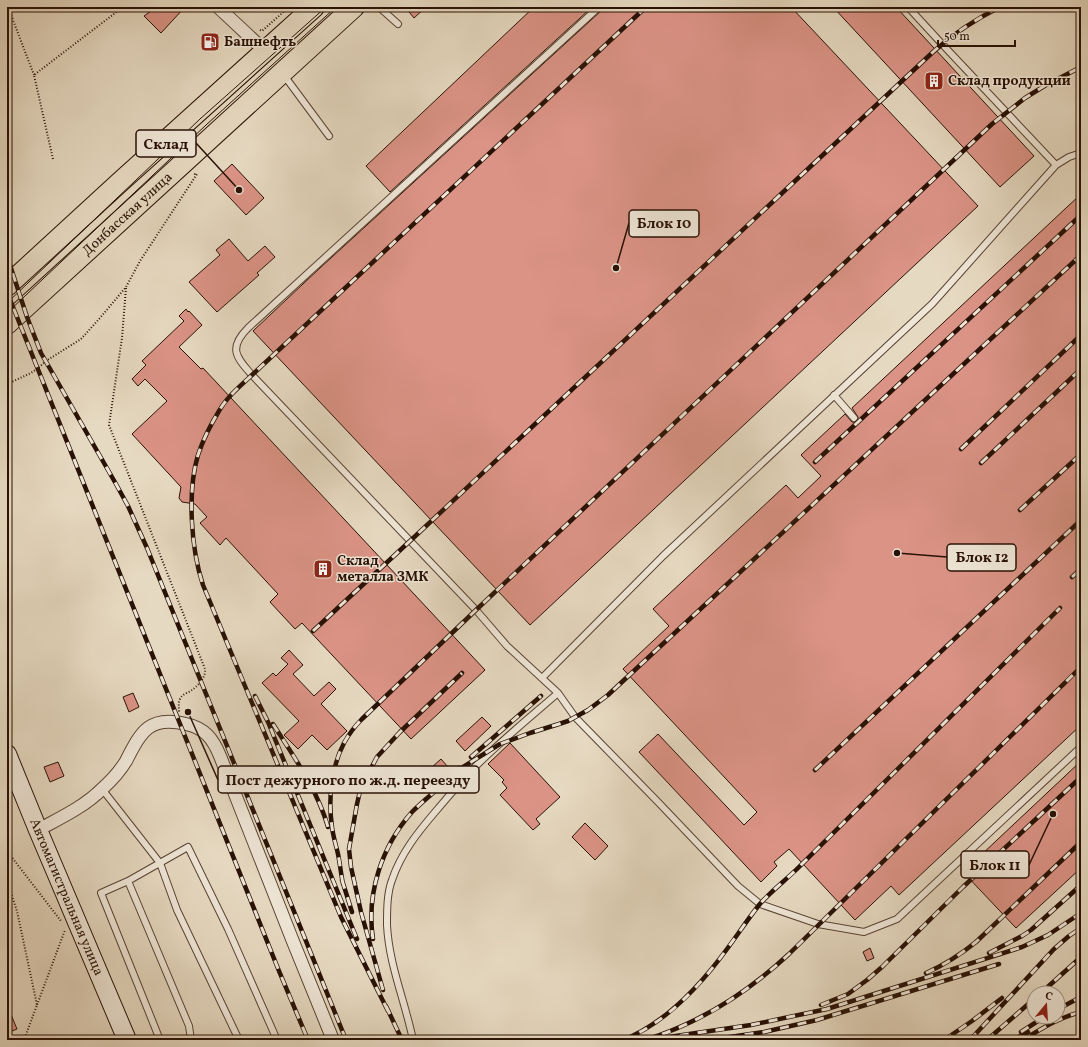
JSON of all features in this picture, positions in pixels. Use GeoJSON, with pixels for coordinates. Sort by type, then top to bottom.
{"type":"FeatureCollection","features":[{"type":"Feature","properties":{"kind":"main road","name":"Донбасская улица"},"geometry":{"type":"LineString","coordinates":[[7,286],[314,7]]}},
{"type":"Feature","properties":{"kind":"main road","name":"Донбасская улица"},"geometry":{"type":"LineString","coordinates":[[7,324],[354,7]]}},
{"type":"Feature","properties":{"kind":"main road","name":"Автомагистральная улица"},"geometry":{"type":"LineString","coordinates":[[7,754],[127,1040]]}},
{"type":"Feature","properties":{"kind":"street"},"geometry":{"type":"LineString","coordinates":[[224,9],[266,50]]}},
{"type":"Feature","properties":{"kind":"street"},"geometry":{"type":"LineString","coordinates":[[38,830],[85,804],[102,789],[121,767],[137,740],[149,727],[164,722],[187,724],[208,735],[219,752],[333,1040]]}},
{"type":"Feature","properties":{"kind":"lane"},"geometry":{"type":"LineString","coordinates":[[379,7],[398,24]]}},
{"type":"Feature","properties":{"kind":"lane"},"geometry":{"type":"LineString","coordinates":[[599,7],[248,328],[239,339],[236,352],[238,358],[252,375],[476,610],[507,646],[558,693],[576,717],[738,886],[760,904],[818,924],[864,932],[897,919],[1081,747]]}},
{"type":"Feature","properties":{"kind":"lane"},"geometry":{"type":"LineString","coordinates":[[908,7],[1056,165]]}},
{"type":"Feature","properties":{"kind":"lane"},"geometry":{"type":"LineString","coordinates":[[282,73],[329,136]]}},
{"type":"Feature","properties":{"kind":"lane"},"geometry":{"type":"LineString","coordinates":[[542,678],[663,556],[932,304],[1056,165],[1069,157],[1081,153]]}},
{"type":"Feature","properties":{"kind":"lane"},"geometry":{"type":"LineString","coordinates":[[834,395],[854,418]]}},
{"type":"Feature","properties":{"kind":"lane"},"geometry":{"type":"LineString","coordinates":[[413,1040],[390,953],[387,924],[388,902],[392,880],[411,842],[449,796],[500,744],[558,693]]}},
{"type":"Feature","properties":{"kind":"lane"},"geometry":{"type":"LineString","coordinates":[[102,789],[160,863],[177,910],[239,1040]]}},
{"type":"Feature","properties":{"kind":"lane"},"geometry":{"type":"LineString","coordinates":[[160,1040],[101,894],[128,881],[188,847],[228,929],[277,1040]]}},
{"type":"Feature","properties":{"kind":"lane"},"geometry":{"type":"LineString","coordinates":[[128,881],[189,1026],[191,1040]]}},
{"type":"Feature","properties":{"kind":"path"},"geometry":{"type":"LineString","coordinates":[[8,7],[34,75],[53,159]]}},
{"type":"Feature","properties":{"kind":"path"},"geometry":{"type":"LineString","coordinates":[[34,75],[123,7]]}},
{"type":"Feature","properties":{"kind":"path"},"geometry":{"type":"LineString","coordinates":[[257,30],[262,31],[289,7]]}},
{"type":"Feature","properties":{"kind":"path"},"geometry":{"type":"LineString","coordinates":[[7,384],[32,373],[46,361],[81,338],[100,318],[126,287],[140,261],[197,174]]}},
{"type":"Feature","properties":{"kind":"path"},"geometry":{"type":"LineString","coordinates":[[126,287],[122,338],[109,425],[205,669],[205,674],[202,681],[181,697],[179,701],[179,712]]}},
{"type":"Feature","properties":{"kind":"path"},"geometry":{"type":"LineString","coordinates":[[7,851],[61,922]]}},
{"type":"Feature","properties":{"kind":"path"},"geometry":{"type":"LineString","coordinates":[[7,881],[17,911],[37,1005]]}},
{"type":"Feature","properties":{"kind":"path"},"geometry":{"type":"LineString","coordinates":[[24,1040],[66,928]]}},
{"type":"Feature","properties":{"kind":"building"},"geometry":{"type":"Polygon","coordinates":[[[157,7],[185,7],[161,33],[144,16],[157,7]]]}},
{"type":"Feature","properties":{"kind":"building"},"geometry":{"type":"Polygon","coordinates":[[[405,7],[426,7],[414,18],[405,7]]]}},
{"type":"Feature","properties":{"kind":"building"},"geometry":{"type":"Polygon","coordinates":[[[534,7],[592,7],[390,192],[366,166],[534,7]]]}},
{"type":"Feature","properties":{"kind":"building"},"geometry":{"type":"Polygon","coordinates":[[[603,7],[791,7],[978,206],[530,625],[253,331],[602,10],[603,7]]]}},
{"type":"Feature","properties":{"kind":"building","name":"Склад продукции"},"geometry":{"type":"Polygon","coordinates":[[[833,7],[896,7],[1034,156],[1000,187],[833,7]]]}},
{"type":"Feature","properties":{"kind":"building"},"geometry":{"type":"Polygon","coordinates":[[[211,36],[216,43],[207,50],[202,43],[211,36]]]}},
{"type":"Feature","properties":{"kind":"building"},"geometry":{"type":"Polygon","coordinates":[[[232,164],[264,198],[246,215],[214,181],[232,164]]]}},
{"type":"Feature","properties":{"kind":"building"},"geometry":{"type":"Polygon","coordinates":[[[1081,194],[1081,725],[899,895],[891,886],[855,920],[789,849],[774,862],[777,866],[761,882],[639,752],[658,734],[744,825],[757,812],[623,669],[669,626],[653,609],[786,485],[798,498],[821,476],[801,455],[845,414],[852,422],[857,421],[858,417],[852,408],[1081,194]]]}},
{"type":"Feature","properties":{"kind":"building"},"geometry":{"type":"Polygon","coordinates":[[[229,239],[248,261],[265,246],[275,257],[257,273],[259,275],[217,312],[189,282],[220,255],[216,250],[229,239]]]}},
{"type":"Feature","properties":{"kind":"building","name":"Склад металла ЗМК"},"geometry":{"type":"Polygon","coordinates":[[[186,309],[202,325],[179,347],[201,369],[203,368],[485,670],[411,739],[302,623],[295,629],[270,602],[278,594],[226,538],[220,545],[200,523],[207,517],[195,504],[182,502],[179,498],[181,487],[132,434],[167,401],[145,379],[138,386],[132,379],[146,365],[142,361],[184,321],[179,316],[186,309]]]}},
{"type":"Feature","properties":{"kind":"building"},"geometry":{"type":"Polygon","coordinates":[[[289,650],[303,665],[293,674],[314,696],[329,682],[336,689],[321,704],[347,731],[327,750],[312,735],[298,749],[284,735],[299,721],[262,683],[273,673],[276,676],[288,664],[281,658],[289,650]]]}},
{"type":"Feature","properties":{"kind":"building"},"geometry":{"type":"Polygon","coordinates":[[[133,693],[139,707],[129,712],[123,697],[133,693]]]}},
{"type":"Feature","properties":{"kind":"building"},"geometry":{"type":"Polygon","coordinates":[[[482,717],[491,726],[465,751],[456,741],[482,717]]]}},
{"type":"Feature","properties":{"kind":"building"},"geometry":{"type":"Polygon","coordinates":[[[510,743],[560,797],[536,819],[540,824],[533,830],[500,795],[507,788],[502,782],[504,780],[488,764],[510,743]]]}},
{"type":"Feature","properties":{"kind":"building"},"geometry":{"type":"Polygon","coordinates":[[[441,759],[448,767],[440,775],[432,767],[441,759]]]}},
{"type":"Feature","properties":{"kind":"building"},"geometry":{"type":"Polygon","coordinates":[[[1081,761],[1081,868],[1016,928],[963,872],[1081,761]]]}},
{"type":"Feature","properties":{"kind":"building"},"geometry":{"type":"Polygon","coordinates":[[[58,762],[64,776],[50,782],[44,767],[58,762]]]}},
{"type":"Feature","properties":{"kind":"building"},"geometry":{"type":"Polygon","coordinates":[[[585,823],[608,846],[595,860],[572,837],[585,823]]]}},
{"type":"Feature","properties":{"kind":"building"},"geometry":{"type":"Polygon","coordinates":[[[870,948],[874,958],[867,961],[863,952],[870,948]]]}},
{"type":"Feature","properties":{"kind":"building"},"geometry":{"type":"Polygon","coordinates":[[[7,1005],[17,1029],[7,1033],[7,1005]]]}},
{"type":"Feature","properties":{"kind":"tram line"},"geometry":{"type":"LineString","coordinates":[[7,303],[200,119],[326,7]]}},
{"type":"Feature","properties":{"kind":"tram line"},"geometry":{"type":"LineString","coordinates":[[7,313],[206,125],[336,7]]}},
{"type":"Feature","properties":{"kind":"railway"},"geometry":{"type":"LineString","coordinates":[[388,1011],[341,917],[203,585],[193,538],[192,520],[192,486],[198,455],[216,416],[234,392],[646,7]]}},
{"type":"Feature","properties":{"kind":"railway"},"geometry":{"type":"LineString","coordinates":[[313,631],[933,52],[965,27],[1000,7]]}},
{"type":"Feature","properties":{"kind":"railway"},"geometry":{"type":"LineString","coordinates":[[343,884],[332,827],[330,806],[333,773],[344,743],[359,722],[992,124],[1025,98],[1046,85],[1081,67]]}},
{"type":"Feature","properties":{"kind":"railway"},"geometry":{"type":"LineString","coordinates":[[815,462],[1081,215]]}},
{"type":"Feature","properties":{"kind":"railway"},"geometry":{"type":"LineString","coordinates":[[455,772],[500,744],[568,721],[588,710],[608,695],[1081,255]]}},
{"type":"Feature","properties":{"kind":"railway"},"geometry":{"type":"LineString","coordinates":[[7,256],[27,317],[41,353],[128,506],[147,548],[346,1040]]}},
{"type":"Feature","properties":{"kind":"railway"},"geometry":{"type":"LineString","coordinates":[[7,292],[308,1040]]}},
{"type":"Feature","properties":{"kind":"railway"},"geometry":{"type":"LineString","coordinates":[[961,449],[1081,335]]}},
{"type":"Feature","properties":{"kind":"railway"},"geometry":{"type":"LineString","coordinates":[[981,463],[1081,369]]}},
{"type":"Feature","properties":{"kind":"railway"},"geometry":{"type":"LineString","coordinates":[[1020,510],[1081,454]]}},
{"type":"Feature","properties":{"kind":"railway"},"geometry":{"type":"LineString","coordinates":[[815,770],[1081,520]]}},
{"type":"Feature","properties":{"kind":"railway"},"geometry":{"type":"LineString","coordinates":[[1072,577],[1081,569]]}},
{"type":"Feature","properties":{"kind":"railway"},"geometry":{"type":"LineString","coordinates":[[623,1040],[654,1024],[694,990],[717,963],[755,910],[764,900],[1060,608]]}},
{"type":"Feature","properties":{"kind":"railway"},"geometry":{"type":"LineString","coordinates":[[645,1040],[704,1016],[757,982],[789,954],[1081,667]]}},
{"type":"Feature","properties":{"kind":"railway"},"geometry":{"type":"LineString","coordinates":[[383,990],[361,912],[351,867],[349,849],[360,791],[377,757],[400,732],[462,673]]}},
{"type":"Feature","properties":{"kind":"railway"},"geometry":{"type":"LineString","coordinates":[[255,696],[268,722],[357,939]]}},
{"type":"Feature","properties":{"kind":"railway"},"geometry":{"type":"LineString","coordinates":[[471,757],[541,696]]}},
{"type":"Feature","properties":{"kind":"railway"},"geometry":{"type":"LineString","coordinates":[[273,724],[311,786],[328,827]]}},
{"type":"Feature","properties":{"kind":"railway"},"geometry":{"type":"LineString","coordinates":[[373,939],[371,922],[374,888],[379,871],[392,840],[401,825],[412,812],[459,768]]}},
{"type":"Feature","properties":{"kind":"railway"},"geometry":{"type":"LineString","coordinates":[[821,1005],[848,994],[882,967],[963,887],[1081,777]]}},
{"type":"Feature","properties":{"kind":"railway"},"geometry":{"type":"LineString","coordinates":[[926,973],[952,959],[976,942],[1081,842]]}},
{"type":"Feature","properties":{"kind":"railway"},"geometry":{"type":"LineString","coordinates":[[342,880],[352,912]]}},
{"type":"Feature","properties":{"kind":"railway"},"geometry":{"type":"LineString","coordinates":[[989,953],[1031,930],[1081,885]]}},
{"type":"Feature","properties":{"kind":"railway"},"geometry":{"type":"LineString","coordinates":[[662,1038],[751,1025],[827,1009],[1022,947],[1048,935],[1081,913]]}},
{"type":"Feature","properties":{"kind":"railway"},"geometry":{"type":"LineString","coordinates":[[970,1040],[1054,949],[1081,928]]}},
{"type":"Feature","properties":{"kind":"railway"},"geometry":{"type":"LineString","coordinates":[[1050,985],[1081,957]]}},
{"type":"Feature","properties":{"kind":"railway"},"geometry":{"type":"LineString","coordinates":[[709,1040],[764,1032],[817,1020],[999,964]]}},
{"type":"Feature","properties":{"kind":"railway"},"geometry":{"type":"LineString","coordinates":[[1066,1005],[1081,997]]}},
{"type":"Feature","properties":{"kind":"railway"},"geometry":{"type":"LineString","coordinates":[[944,1040],[1002,998]]}},
{"type":"Feature","properties":{"kind":"railway"},"geometry":{"type":"LineString","coordinates":[[386,1006],[402,1040]]}},
{"type":"Feature","properties":{"kind":"railway"},"geometry":{"type":"LineString","coordinates":[[987,1040],[1026,1006]]}},
{"type":"Feature","properties":{"kind":"railway"},"geometry":{"type":"LineString","coordinates":[[1023,1040],[1058,1020],[1081,1012]]}},
{"type":"Feature","properties":{"kind":"railway"},"geometry":{"type":"LineString","coordinates":[[1021,1032],[1032,1025]]}},
{"type":"Feature","properties":{"kind":"railway"},"geometry":{"type":"LineString","coordinates":[[1013,1040],[1028,1032]]}},
{"type":"Feature","properties":{"kind":"place","name":"Башнефть"},"geometry":{"type":"Point","coordinates":[210,42]}},
{"type":"Feature","properties":{"kind":"place","name":"Склад продукции"},"geometry":{"type":"Point","coordinates":[934,81]}},
{"type":"Feature","properties":{"kind":"place","name":"Склад"},"geometry":{"type":"Point","coordinates":[239,190]}},
{"type":"Feature","properties":{"kind":"place","name":"Блок 10"},"geometry":{"type":"Point","coordinates":[616,268]}},
{"type":"Feature","properties":{"kind":"place","name":"Блок 12"},"geometry":{"type":"Point","coordinates":[897,553]}},
{"type":"Feature","properties":{"kind":"place","name":"Склад металла ЗМК"},"geometry":{"type":"Point","coordinates":[323,569]}},
{"type":"Feature","properties":{"kind":"place","name":"Пост дежурного по ж.д. переезду"},"geometry":{"type":"Point","coordinates":[188,712]}},
{"type":"Feature","properties":{"kind":"place","name":"Блок 11"},"geometry":{"type":"Point","coordinates":[1053,814]}}]}
